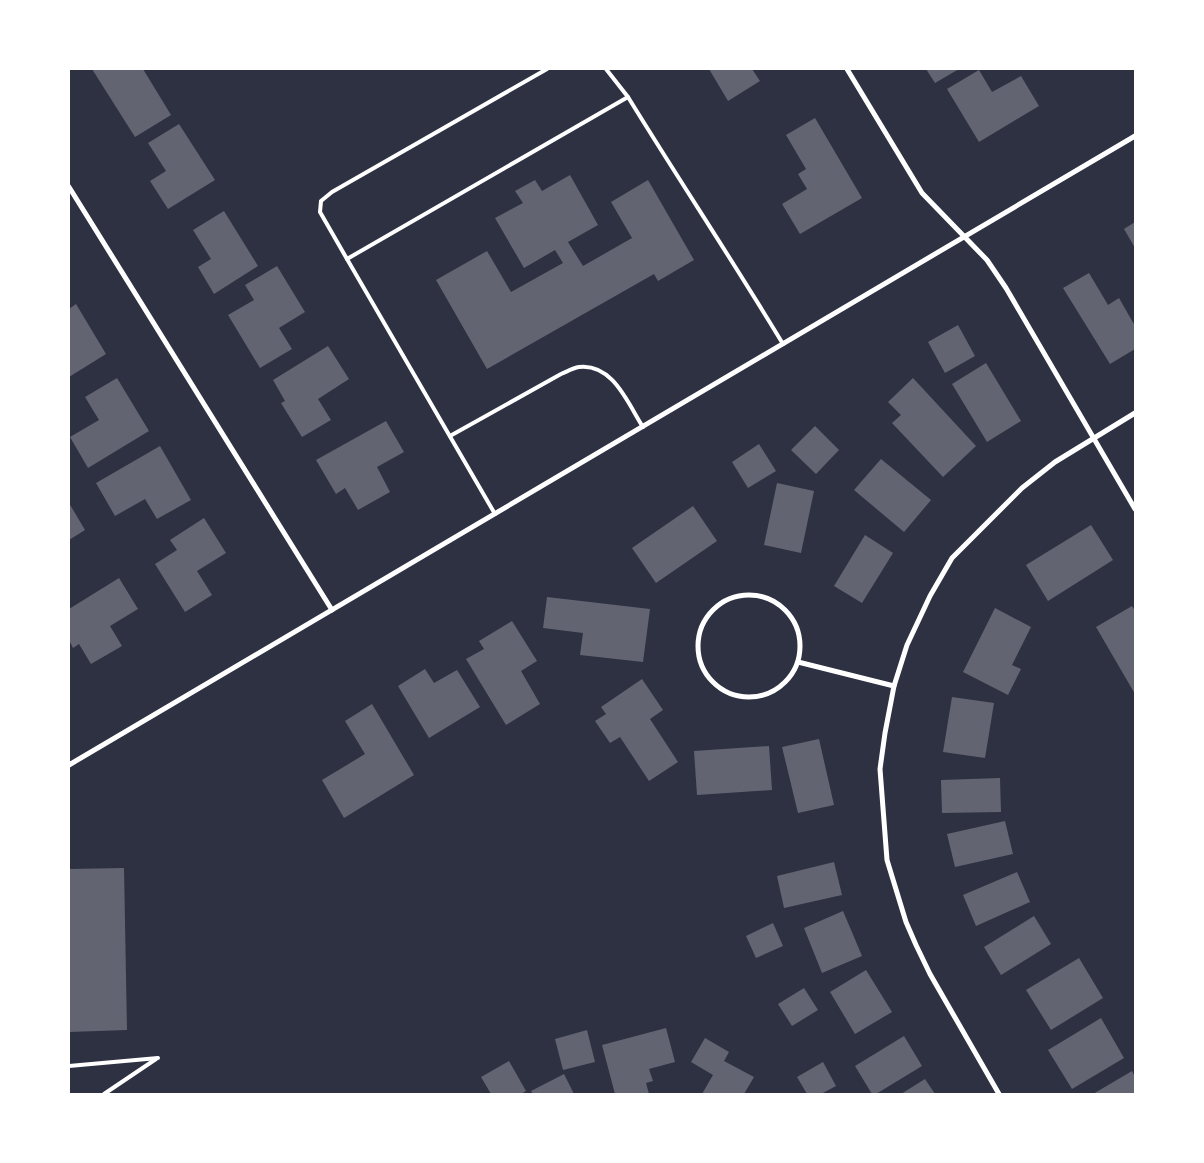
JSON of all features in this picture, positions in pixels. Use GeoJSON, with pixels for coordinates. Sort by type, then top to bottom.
{"type":"FeatureCollection","features":[{"type":"Feature","properties":{"kind":"street"},"geometry":{"type":"LineString","coordinates":[[847,69],[922,193],[987,260],[1006,288],[1135,509]]}},
{"type":"Feature","properties":{"kind":"street"},"geometry":{"type":"LineString","coordinates":[[69,765],[1135,136]]}},
{"type":"Feature","properties":{"kind":"street"},"geometry":{"type":"LineString","coordinates":[[69,187],[332,610]]}},
{"type":"Feature","properties":{"kind":"street"},"geometry":{"type":"LineString","coordinates":[[999,1094],[930,974],[906,922],[887,860],[880,769],[884,733],[894,686],[907,645],[930,596],[952,558],[1022,488],[1054,462],[1135,413]]}},
{"type":"Feature","properties":{"kind":"street"},"geometry":{"type":"LineString","coordinates":[[744,595],[761,596],[777,603],[789,614],[798,629],[801,646],[798,662],[790,677],[778,689],[763,696],[746,697],[730,694],[715,685],[705,672],[699,656],[699,639],[704,623],[714,610],[728,600],[744,595]]}},
{"type":"Feature","properties":{"kind":"street"},"geometry":{"type":"LineString","coordinates":[[798,662],[894,686]]}},
{"type":"Feature","properties":{"kind":"lane"},"geometry":{"type":"LineString","coordinates":[[495,514],[320,212],[321,201],[332,192],[547,69]]}},
{"type":"Feature","properties":{"kind":"lane"},"geometry":{"type":"LineString","coordinates":[[606,69],[628,97],[783,344]]}},
{"type":"Feature","properties":{"kind":"lane"},"geometry":{"type":"LineString","coordinates":[[347,259],[628,97]]}},
{"type":"Feature","properties":{"kind":"lane"},"geometry":{"type":"LineString","coordinates":[[450,436],[561,374],[579,367],[597,369],[613,380],[643,427]]}},
{"type":"Feature","properties":{"kind":"lane"},"geometry":{"type":"LineString","coordinates":[[69,1066],[158,1058],[104,1094]]}},
{"type":"Feature","properties":{"kind":"building"},"geometry":{"type":"Polygon","coordinates":[[[92,69],[143,69],[171,115],[135,137],[92,69]]]}},
{"type":"Feature","properties":{"kind":"building"},"geometry":{"type":"Polygon","coordinates":[[[709,69],[752,69],[760,81],[728,101],[709,69]]]}},
{"type":"Feature","properties":{"kind":"building"},"geometry":{"type":"Polygon","coordinates":[[[926,69],[959,69],[935,83],[926,69]]]}},
{"type":"Feature","properties":{"kind":"building"},"geometry":{"type":"Polygon","coordinates":[[[979,70],[992,92],[1021,76],[1039,106],[979,142],[947,89],[979,70]]]}},
{"type":"Feature","properties":{"kind":"building"},"geometry":{"type":"Polygon","coordinates":[[[815,118],[862,198],[800,234],[782,204],[807,189],[798,174],[806,169],[786,135],[815,118]]]}},
{"type":"Feature","properties":{"kind":"building"},"geometry":{"type":"Polygon","coordinates":[[[179,124],[215,180],[168,209],[150,181],[166,171],[148,143],[179,124]]]}},
{"type":"Feature","properties":{"kind":"building"},"geometry":{"type":"Polygon","coordinates":[[[570,175],[598,225],[568,242],[583,266],[632,238],[611,202],[648,180],[694,260],[658,281],[654,274],[487,369],[436,280],[487,251],[511,292],[563,263],[555,250],[524,268],[495,218],[523,203],[515,191],[535,180],[542,191],[570,175]]]}},
{"type":"Feature","properties":{"kind":"building"},"geometry":{"type":"Polygon","coordinates":[[[224,211],[258,266],[214,294],[198,267],[211,259],[193,230],[224,211]]]}},
{"type":"Feature","properties":{"kind":"building"},"geometry":{"type":"Polygon","coordinates":[[[1135,222],[1135,248],[1124,229],[1135,222]]]}},
{"type":"Feature","properties":{"kind":"building"},"geometry":{"type":"Polygon","coordinates":[[[277,266],[305,312],[279,328],[292,349],[260,368],[228,315],[254,300],[245,285],[277,266]]]}},
{"type":"Feature","properties":{"kind":"building"},"geometry":{"type":"Polygon","coordinates":[[[1089,273],[1108,305],[1119,298],[1135,326],[1135,349],[1110,364],[1063,288],[1089,273]]]}},
{"type":"Feature","properties":{"kind":"building"},"geometry":{"type":"Polygon","coordinates":[[[76,304],[106,354],[69,377],[69,309],[76,304]]]}},
{"type":"Feature","properties":{"kind":"building"},"geometry":{"type":"Polygon","coordinates":[[[958,325],[975,356],[945,373],[928,342],[958,325]]]}},
{"type":"Feature","properties":{"kind":"building"},"geometry":{"type":"Polygon","coordinates":[[[328,346],[349,379],[318,399],[331,420],[302,437],[281,403],[285,401],[273,380],[328,346]]]}},
{"type":"Feature","properties":{"kind":"building"},"geometry":{"type":"Polygon","coordinates":[[[986,363],[1021,421],[987,442],[952,384],[986,363]]]}},
{"type":"Feature","properties":{"kind":"building"},"geometry":{"type":"Polygon","coordinates":[[[117,378],[149,431],[88,468],[70,437],[99,420],[85,397],[117,378]]]}},
{"type":"Feature","properties":{"kind":"building"},"geometry":{"type":"Polygon","coordinates":[[[913,378],[976,446],[943,477],[892,423],[901,415],[888,402],[913,378]]]}},
{"type":"Feature","properties":{"kind":"building"},"geometry":{"type":"Polygon","coordinates":[[[386,421],[404,452],[377,467],[390,492],[358,510],[345,488],[336,494],[316,460],[386,421]]]}},
{"type":"Feature","properties":{"kind":"building"},"geometry":{"type":"Polygon","coordinates":[[[815,426],[839,450],[816,474],[791,450],[815,426]]]}},
{"type":"Feature","properties":{"kind":"building"},"geometry":{"type":"Polygon","coordinates":[[[759,444],[776,471],[748,488],[732,462],[759,444]]]}},
{"type":"Feature","properties":{"kind":"building"},"geometry":{"type":"Polygon","coordinates":[[[160,446],[191,500],[157,519],[145,499],[115,516],[96,483],[160,446]]]}},
{"type":"Feature","properties":{"kind":"building"},"geometry":{"type":"Polygon","coordinates":[[[881,459],[931,500],[904,532],[854,490],[881,459]]]}},
{"type":"Feature","properties":{"kind":"building"},"geometry":{"type":"Polygon","coordinates":[[[777,483],[814,491],[801,553],[764,545],[777,483]]]}},
{"type":"Feature","properties":{"kind":"building"},"geometry":{"type":"Polygon","coordinates":[[[69,503],[85,530],[69,540],[69,503]]]}},
{"type":"Feature","properties":{"kind":"building"},"geometry":{"type":"Polygon","coordinates":[[[693,506],[717,541],[656,583],[632,548],[693,506]]]}},
{"type":"Feature","properties":{"kind":"building"},"geometry":{"type":"Polygon","coordinates":[[[204,518],[226,553],[197,571],[212,595],[185,612],[155,564],[177,550],[170,540],[204,518]]]}},
{"type":"Feature","properties":{"kind":"building"},"geometry":{"type":"Polygon","coordinates":[[[1091,525],[1113,560],[1048,601],[1026,565],[1091,525]]]}},
{"type":"Feature","properties":{"kind":"building"},"geometry":{"type":"Polygon","coordinates":[[[865,535],[893,553],[862,603],[834,586],[865,535]]]}},
{"type":"Feature","properties":{"kind":"building"},"geometry":{"type":"Polygon","coordinates":[[[119,578],[138,609],[110,626],[122,646],[91,664],[79,644],[73,648],[69,640],[69,609],[119,578]]]}},
{"type":"Feature","properties":{"kind":"building"},"geometry":{"type":"Polygon","coordinates":[[[547,597],[650,609],[643,662],[580,655],[583,633],[543,628],[547,597]]]}},
{"type":"Feature","properties":{"kind":"building"},"geometry":{"type":"Polygon","coordinates":[[[1132,606],[1135,611],[1135,694],[1096,627],[1132,606]]]}},
{"type":"Feature","properties":{"kind":"building"},"geometry":{"type":"Polygon","coordinates":[[[995,608],[1031,627],[1012,665],[1021,669],[1008,695],[963,672],[995,608]]]}},
{"type":"Feature","properties":{"kind":"building"},"geometry":{"type":"Polygon","coordinates":[[[512,621],[537,661],[521,671],[540,704],[506,725],[466,659],[484,649],[479,641],[512,621]]]}},
{"type":"Feature","properties":{"kind":"building"},"geometry":{"type":"Polygon","coordinates":[[[425,669],[434,683],[457,670],[480,707],[429,738],[398,686],[425,669]]]}},
{"type":"Feature","properties":{"kind":"building"},"geometry":{"type":"Polygon","coordinates":[[[642,679],[663,710],[650,719],[678,762],[649,781],[620,737],[610,743],[595,721],[606,714],[601,707],[642,679]]]}},
{"type":"Feature","properties":{"kind":"building"},"geometry":{"type":"Polygon","coordinates":[[[952,697],[994,703],[985,758],[943,752],[952,697]]]}},
{"type":"Feature","properties":{"kind":"building"},"geometry":{"type":"Polygon","coordinates":[[[372,704],[414,775],[344,818],[322,780],[365,754],[345,721],[372,704]]]}},
{"type":"Feature","properties":{"kind":"building"},"geometry":{"type":"Polygon","coordinates":[[[819,739],[834,805],[798,813],[782,747],[819,739]]]}},
{"type":"Feature","properties":{"kind":"building"},"geometry":{"type":"Polygon","coordinates":[[[769,746],[772,790],[697,795],[694,751],[769,746]]]}},
{"type":"Feature","properties":{"kind":"building"},"geometry":{"type":"Polygon","coordinates":[[[1000,778],[1001,812],[942,813],[941,780],[1000,778]]]}},
{"type":"Feature","properties":{"kind":"building"},"geometry":{"type":"Polygon","coordinates":[[[1005,821],[1013,854],[955,867],[947,834],[1005,821]]]}},
{"type":"Feature","properties":{"kind":"building"},"geometry":{"type":"Polygon","coordinates":[[[834,862],[842,895],[784,908],[777,876],[834,862]]]}},
{"type":"Feature","properties":{"kind":"building"},"geometry":{"type":"Polygon","coordinates":[[[124,868],[127,1030],[69,1032],[69,869],[124,868]]]}},
{"type":"Feature","properties":{"kind":"building"},"geometry":{"type":"Polygon","coordinates":[[[1017,872],[1030,902],[976,926],[963,895],[1017,872]]]}},
{"type":"Feature","properties":{"kind":"building"},"geometry":{"type":"Polygon","coordinates":[[[843,911],[862,956],[822,973],[804,928],[843,911]]]}},
{"type":"Feature","properties":{"kind":"building"},"geometry":{"type":"Polygon","coordinates":[[[1034,916],[1051,944],[1001,975],[984,947],[1034,916]]]}},
{"type":"Feature","properties":{"kind":"building"},"geometry":{"type":"Polygon","coordinates":[[[773,923],[783,946],[756,958],[746,936],[773,923]]]}},
{"type":"Feature","properties":{"kind":"building"},"geometry":{"type":"Polygon","coordinates":[[[1079,958],[1103,998],[1051,1030],[1026,990],[1079,958]]]}},
{"type":"Feature","properties":{"kind":"building"},"geometry":{"type":"Polygon","coordinates":[[[866,970],[892,1012],[855,1034],[830,992],[866,970]]]}},
{"type":"Feature","properties":{"kind":"building"},"geometry":{"type":"Polygon","coordinates":[[[804,988],[818,1010],[792,1026],[778,1004],[804,988]]]}},
{"type":"Feature","properties":{"kind":"building"},"geometry":{"type":"Polygon","coordinates":[[[1101,1018],[1124,1058],[1072,1089],[1048,1050],[1101,1018]]]}},
{"type":"Feature","properties":{"kind":"building"},"geometry":{"type":"Polygon","coordinates":[[[666,1028],[675,1062],[649,1069],[653,1081],[646,1083],[649,1094],[615,1094],[602,1045],[666,1028]]]}},
{"type":"Feature","properties":{"kind":"building"},"geometry":{"type":"Polygon","coordinates":[[[587,1030],[595,1062],[563,1070],[555,1039],[587,1030]]]}},
{"type":"Feature","properties":{"kind":"building"},"geometry":{"type":"Polygon","coordinates":[[[904,1036],[922,1066],[876,1094],[872,1094],[855,1066],[904,1036]]]}},
{"type":"Feature","properties":{"kind":"building"},"geometry":{"type":"Polygon","coordinates":[[[705,1038],[729,1052],[724,1061],[754,1077],[744,1094],[702,1094],[713,1075],[691,1062],[705,1038]]]}},
{"type":"Feature","properties":{"kind":"building"},"geometry":{"type":"Polygon","coordinates":[[[509,1061],[526,1091],[521,1094],[491,1094],[481,1077],[509,1061]]]}},
{"type":"Feature","properties":{"kind":"building"},"geometry":{"type":"Polygon","coordinates":[[[823,1062],[836,1086],[821,1094],[807,1094],[797,1077],[823,1062]]]}},
{"type":"Feature","properties":{"kind":"building"},"geometry":{"type":"Polygon","coordinates":[[[1132,1071],[1135,1077],[1135,1094],[1093,1094],[1132,1071]]]}},
{"type":"Feature","properties":{"kind":"building"},"geometry":{"type":"Polygon","coordinates":[[[564,1074],[574,1094],[533,1094],[531,1091],[564,1074]]]}},
{"type":"Feature","properties":{"kind":"building"},"geometry":{"type":"Polygon","coordinates":[[[925,1079],[935,1094],[901,1094],[925,1079]]]}}]}
